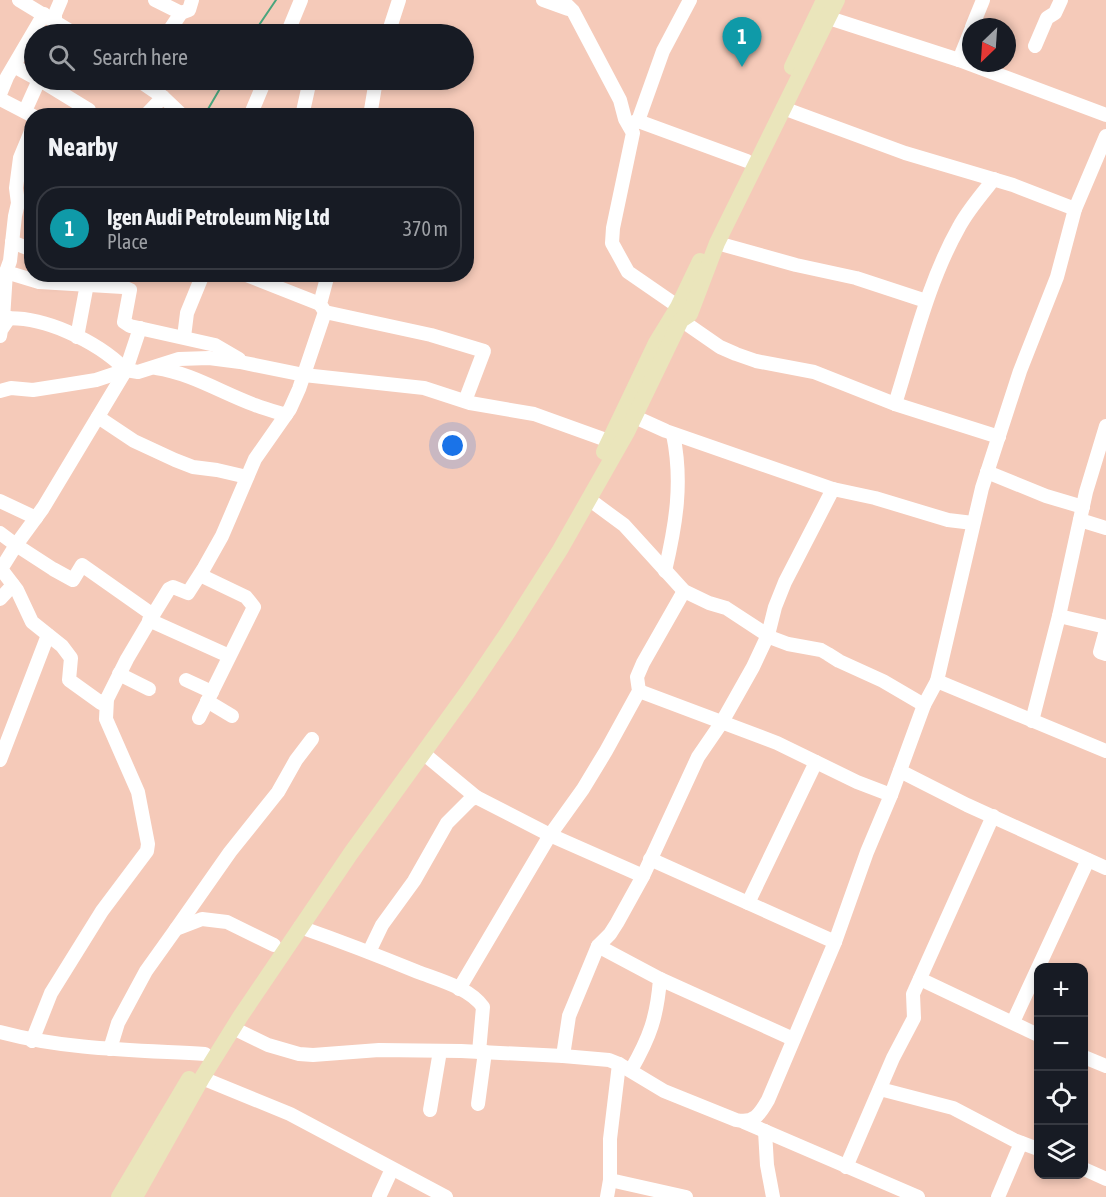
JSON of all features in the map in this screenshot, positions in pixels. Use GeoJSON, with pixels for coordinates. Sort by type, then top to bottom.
{"type":"FeatureCollection","features":[{"type":"Feature","properties":{"kind":"main road"},"geometry":{"type":"LineString","coordinates":[[119,1197],[274,945],[500,625],[551,546],[609,441],[656,343],[683,314],[747,161],[824,0]]}},
{"type":"Feature","properties":{"kind":"main road"},"geometry":{"type":"LineString","coordinates":[[135,1197],[233,1028],[351,853],[508,633],[590,500],[634,417],[837,0]]}},
{"type":"Feature","properties":{"kind":"street"},"geometry":{"type":"LineString","coordinates":[[19,0],[60,24]]}},
{"type":"Feature","properties":{"kind":"street"},"geometry":{"type":"LineString","coordinates":[[41,11],[55,14],[60,0]]}},
{"type":"Feature","properties":{"kind":"street"},"geometry":{"type":"LineString","coordinates":[[155,0],[181,13]]}},
{"type":"Feature","properties":{"kind":"street"},"geometry":{"type":"LineString","coordinates":[[174,24],[181,13],[189,10],[192,0]]}},
{"type":"Feature","properties":{"kind":"street"},"geometry":{"type":"LineString","coordinates":[[291,24],[301,0]]}},
{"type":"Feature","properties":{"kind":"street"},"geometry":{"type":"LineString","coordinates":[[543,0],[573,11]]}},
{"type":"Feature","properties":{"kind":"street"},"geometry":{"type":"LineString","coordinates":[[562,0],[573,11],[620,100],[625,119],[635,125],[747,161]]}},
{"type":"Feature","properties":{"kind":"street"},"geometry":{"type":"LineString","coordinates":[[690,0],[663,51],[635,125],[613,228],[612,243],[628,272],[683,314],[720,347],[756,361],[814,372],[895,404],[999,437]]}},
{"type":"Feature","properties":{"kind":"street"},"geometry":{"type":"LineString","coordinates":[[976,18],[983,0]]}},
{"type":"Feature","properties":{"kind":"street"},"geometry":{"type":"LineString","coordinates":[[1035,46],[1047,18],[1055,13],[1060,0]]}},
{"type":"Feature","properties":{"kind":"street"},"geometry":{"type":"LineString","coordinates":[[390,24],[395,1]]}},
{"type":"Feature","properties":{"kind":"street"},"geometry":{"type":"LineString","coordinates":[[829,18],[959,60],[1106,115]]}},
{"type":"Feature","properties":{"kind":"street"},"geometry":{"type":"LineString","coordinates":[[0,94],[24,46]]}},
{"type":"Feature","properties":{"kind":"street"},"geometry":{"type":"LineString","coordinates":[[959,60],[962,53]]}},
{"type":"Feature","properties":{"kind":"street"},"geometry":{"type":"LineString","coordinates":[[14,66],[24,72]]}},
{"type":"Feature","properties":{"kind":"street"},"geometry":{"type":"LineString","coordinates":[[31,108],[36,90]]}},
{"type":"Feature","properties":{"kind":"street"},"geometry":{"type":"LineString","coordinates":[[56,90],[86,108]]}},
{"type":"Feature","properties":{"kind":"street"},"geometry":{"type":"LineString","coordinates":[[154,90],[175,108]]}},
{"type":"Feature","properties":{"kind":"street"},"geometry":{"type":"LineString","coordinates":[[253,108],[261,90]]}},
{"type":"Feature","properties":{"kind":"street"},"geometry":{"type":"LineString","coordinates":[[304,108],[308,90]]}},
{"type":"Feature","properties":{"kind":"street"},"geometry":{"type":"LineString","coordinates":[[371,108],[374,90]]}},
{"type":"Feature","properties":{"kind":"street"},"geometry":{"type":"LineString","coordinates":[[153,108],[163,97]]}},
{"type":"Feature","properties":{"kind":"street"},"geometry":{"type":"LineString","coordinates":[[0,99],[24,111]]}},
{"type":"Feature","properties":{"kind":"street"},"geometry":{"type":"LineString","coordinates":[[783,108],[905,153],[994,179],[1075,209]]}},
{"type":"Feature","properties":{"kind":"street"},"geometry":{"type":"LineString","coordinates":[[744,1122],[760,1114],[768,1100],[835,942],[924,705],[937,681],[987,471],[1020,371],[1057,277],[1075,209],[1105,140]]}},
{"type":"Feature","properties":{"kind":"street"},"geometry":{"type":"LineString","coordinates":[[0,336],[18,203],[16,188],[20,158],[24,148]]}},
{"type":"Feature","properties":{"kind":"street"},"geometry":{"type":"LineString","coordinates":[[895,404],[926,301],[959,226],[994,179]]}},
{"type":"Feature","properties":{"kind":"street"},"geometry":{"type":"LineString","coordinates":[[12,242],[24,247]]}},
{"type":"Feature","properties":{"kind":"street"},"geometry":{"type":"LineString","coordinates":[[717,243],[796,265],[856,278],[926,301]]}},
{"type":"Feature","properties":{"kind":"street"},"geometry":{"type":"LineString","coordinates":[[8,266],[24,274]]}},
{"type":"Feature","properties":{"kind":"street"},"geometry":{"type":"LineString","coordinates":[[77,338],[83,282]]}},
{"type":"Feature","properties":{"kind":"street"},"geometry":{"type":"LineString","coordinates":[[97,282],[130,290],[124,322],[130,326],[215,345],[246,363]]}},
{"type":"Feature","properties":{"kind":"street"},"geometry":{"type":"LineString","coordinates":[[184,337],[187,313],[200,282]]}},
{"type":"Feature","properties":{"kind":"street"},"geometry":{"type":"LineString","coordinates":[[262,282],[322,308],[484,351],[465,401]]}},
{"type":"Feature","properties":{"kind":"street"},"geometry":{"type":"LineString","coordinates":[[32,1041],[51,993],[102,911],[147,851],[148,844],[138,792],[106,719],[107,699],[151,617],[169,589],[173,587],[188,593],[200,575],[222,536],[255,459],[286,416],[304,375],[322,308],[325,282]]}},
{"type":"Feature","properties":{"kind":"street"},"geometry":{"type":"LineString","coordinates":[[4,319],[31,319],[77,338],[99,350],[126,370],[138,372],[179,359],[209,358],[304,375],[409,385],[465,401],[534,414],[609,441]]}},
{"type":"Feature","properties":{"kind":"street"},"geometry":{"type":"LineString","coordinates":[[107,699],[101,704],[69,680],[71,658],[62,646],[32,622],[14,585],[1,569],[36,518],[126,370],[141,328]]}},
{"type":"Feature","properties":{"kind":"street"},"geometry":{"type":"LineString","coordinates":[[153,368],[168,370],[286,416]]}},
{"type":"Feature","properties":{"kind":"street"},"geometry":{"type":"LineString","coordinates":[[0,391],[11,388],[33,390],[96,380],[126,370]]}},
{"type":"Feature","properties":{"kind":"street"},"geometry":{"type":"LineString","coordinates":[[98,417],[134,441],[175,460],[193,467],[247,477]]}},
{"type":"Feature","properties":{"kind":"street"},"geometry":{"type":"LineString","coordinates":[[634,417],[673,434],[833,489],[875,498],[948,520],[973,523]]}},
{"type":"Feature","properties":{"kind":"street"},"geometry":{"type":"LineString","coordinates":[[1032,721],[1082,514],[1106,426]]}},
{"type":"Feature","properties":{"kind":"street"},"geometry":{"type":"LineString","coordinates":[[665,571],[675,527],[679,495],[673,434]]}},
{"type":"Feature","properties":{"kind":"street"},"geometry":{"type":"LineString","coordinates":[[987,471],[1046,496],[1106,528]]}},
{"type":"Feature","properties":{"kind":"street"},"geometry":{"type":"LineString","coordinates":[[563,1056],[569,1016],[598,946],[610,934],[643,876],[698,757],[722,722],[753,667],[768,635],[775,607],[785,582],[833,489]]}},
{"type":"Feature","properties":{"kind":"street"},"geometry":{"type":"LineString","coordinates":[[590,500],[624,525],[684,591],[726,608],[768,635],[788,644],[821,650],[883,681],[924,705]]}},
{"type":"Feature","properties":{"kind":"street"},"geometry":{"type":"LineString","coordinates":[[0,501],[36,518]]}},
{"type":"Feature","properties":{"kind":"street"},"geometry":{"type":"LineString","coordinates":[[0,533],[73,580],[82,565],[151,617],[229,656]]}},
{"type":"Feature","properties":{"kind":"street"},"geometry":{"type":"LineString","coordinates":[[199,718],[254,607],[246,597],[200,575]]}},
{"type":"Feature","properties":{"kind":"street"},"geometry":{"type":"LineString","coordinates":[[0,599],[14,585]]}},
{"type":"Feature","properties":{"kind":"street"},"geometry":{"type":"LineString","coordinates":[[459,989],[550,836],[583,789],[639,691],[637,677],[643,663],[684,591]]}},
{"type":"Feature","properties":{"kind":"street"},"geometry":{"type":"LineString","coordinates":[[1059,616],[1106,628],[1100,652],[1106,654]]}},
{"type":"Feature","properties":{"kind":"street"},"geometry":{"type":"LineString","coordinates":[[0,760],[48,635]]}},
{"type":"Feature","properties":{"kind":"street"},"geometry":{"type":"LineString","coordinates":[[119,674],[149,689]]}},
{"type":"Feature","properties":{"kind":"street"},"geometry":{"type":"LineString","coordinates":[[186,680],[232,716]]}},
{"type":"Feature","properties":{"kind":"street"},"geometry":{"type":"LineString","coordinates":[[937,681],[1106,751]]}},
{"type":"Feature","properties":{"kind":"street"},"geometry":{"type":"LineString","coordinates":[[639,691],[777,743],[857,782],[891,795]]}},
{"type":"Feature","properties":{"kind":"street"},"geometry":{"type":"LineString","coordinates":[[110,1049],[118,1023],[146,971],[230,852],[278,792],[296,760],[312,739]]}},
{"type":"Feature","properties":{"kind":"street"},"geometry":{"type":"LineString","coordinates":[[423,753],[476,797],[550,836],[643,876]]}},
{"type":"Feature","properties":{"kind":"street"},"geometry":{"type":"LineString","coordinates":[[748,903],[816,762]]}},
{"type":"Feature","properties":{"kind":"street"},"geometry":{"type":"LineString","coordinates":[[900,771],[1106,868]]}},
{"type":"Feature","properties":{"kind":"street"},"geometry":{"type":"LineString","coordinates":[[369,951],[382,925],[414,881],[447,823],[476,797]]}},
{"type":"Feature","properties":{"kind":"street"},"geometry":{"type":"LineString","coordinates":[[846,1167],[914,1018],[913,994],[993,816]]}},
{"type":"Feature","properties":{"kind":"street"},"geometry":{"type":"LineString","coordinates":[[650,859],[835,942]]}},
{"type":"Feature","properties":{"kind":"street"},"geometry":{"type":"LineString","coordinates":[[1013,1022],[1088,860]]}},
{"type":"Feature","properties":{"kind":"street"},"geometry":{"type":"LineString","coordinates":[[176,929],[202,919],[227,922],[274,945]]}},
{"type":"Feature","properties":{"kind":"street"},"geometry":{"type":"LineString","coordinates":[[300,927],[369,951],[459,989],[479,1002],[483,1007],[478,1104]]}},
{"type":"Feature","properties":{"kind":"street"},"geometry":{"type":"LineString","coordinates":[[598,946],[660,980],[793,1039]]}},
{"type":"Feature","properties":{"kind":"street"},"geometry":{"type":"LineString","coordinates":[[920,978],[1034,1033]]}},
{"type":"Feature","properties":{"kind":"street"},"geometry":{"type":"LineString","coordinates":[[607,1197],[610,1180],[610,1139],[625,1067],[647,1042],[657,1010],[660,980]]}},
{"type":"Feature","properties":{"kind":"street"},"geometry":{"type":"LineString","coordinates":[[233,1028],[268,1045],[299,1054],[379,1050],[440,1051],[609,1060],[664,1091],[744,1122],[917,1197]]}},
{"type":"Feature","properties":{"kind":"street"},"geometry":{"type":"LineString","coordinates":[[0,1032],[32,1041],[81,1047],[205,1054]]}},
{"type":"Feature","properties":{"kind":"street"},"geometry":{"type":"LineString","coordinates":[[430,1110],[440,1051]]}},
{"type":"Feature","properties":{"kind":"street"},"geometry":{"type":"LineString","coordinates":[[1088,1058],[1106,1066]]}},
{"type":"Feature","properties":{"kind":"street"},"geometry":{"type":"LineString","coordinates":[[202,1078],[290,1114],[446,1197]]}},
{"type":"Feature","properties":{"kind":"street"},"geometry":{"type":"LineString","coordinates":[[880,1089],[953,1108],[1034,1148]]}},
{"type":"Feature","properties":{"kind":"street"},"geometry":{"type":"LineString","coordinates":[[765,1131],[772,1197]]}},
{"type":"Feature","properties":{"kind":"street"},"geometry":{"type":"LineString","coordinates":[[998,1197],[1021,1143]]}},
{"type":"Feature","properties":{"kind":"street"},"geometry":{"type":"LineString","coordinates":[[379,1197],[392,1169]]}},
{"type":"Feature","properties":{"kind":"street"},"geometry":{"type":"LineString","coordinates":[[1088,1170],[1106,1179]]}},
{"type":"Feature","properties":{"kind":"street"},"geometry":{"type":"LineString","coordinates":[[610,1180],[686,1197]]}},
{"type":"Feature","properties":{"kind":"waterway"},"geometry":{"type":"LineString","coordinates":[[260,24],[276,0]]}},
{"type":"Feature","properties":{"kind":"waterway"},"geometry":{"type":"LineString","coordinates":[[209,108],[219,90]]}},
{"type":"Feature","properties":{"kind":"place","name":"Igen Audi Petroleum Nig Ltd"},"geometry":{"type":"Point","coordinates":[742,67]}}]}
